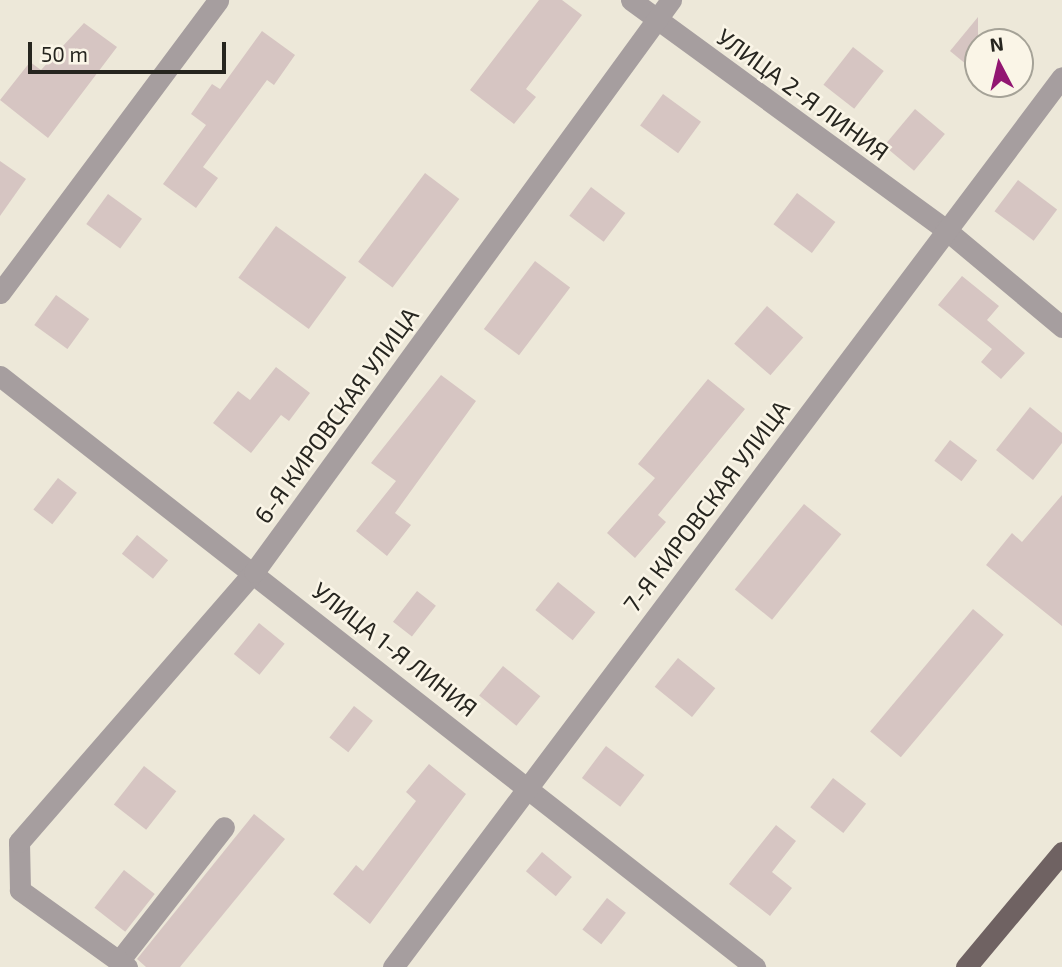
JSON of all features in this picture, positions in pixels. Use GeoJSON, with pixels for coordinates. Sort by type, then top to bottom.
{"type":"FeatureCollection","features":[{"type":"Feature","properties":{"kind":"main road"},"geometry":{"type":"LineString","coordinates":[[966,967],[1062,852]]}},
{"type":"Feature","properties":{"kind":"street"},"geometry":{"type":"LineString","coordinates":[[0,293],[218,0]]}},
{"type":"Feature","properties":{"kind":"street","name":"УЛИЦА 2-Я ЛИНИЯ"},"geometry":{"type":"LineString","coordinates":[[631,0],[945,229],[1062,327]]}},
{"type":"Feature","properties":{"kind":"street","name":"6-Я КИРОВСКАЯ УЛИЦА"},"geometry":{"type":"LineString","coordinates":[[122,964],[20,890],[19,842],[254,572],[671,0]]}},
{"type":"Feature","properties":{"kind":"street","name":"7-Я КИРОВСКАЯ УЛИЦА"},"geometry":{"type":"LineString","coordinates":[[393,967],[945,229],[1062,77]]}},
{"type":"Feature","properties":{"kind":"street","name":"УЛИЦА 1-Я ЛИНИЯ"},"geometry":{"type":"LineString","coordinates":[[0,376],[254,572],[755,967]]}},
{"type":"Feature","properties":{"kind":"street"},"geometry":{"type":"LineString","coordinates":[[122,964],[224,827]]}},
{"type":"Feature","properties":{"kind":"building"},"geometry":{"type":"Polygon","coordinates":[[[539,0],[562,0],[582,15],[526,89],[536,97],[514,124],[470,90],[539,0]]]}},
{"type":"Feature","properties":{"kind":"building"},"geometry":{"type":"Polygon","coordinates":[[[978,17],[978,28],[969,28],[978,17]]]}},
{"type":"Feature","properties":{"kind":"building"},"geometry":{"type":"Polygon","coordinates":[[[84,23],[117,47],[48,138],[0,100],[30,62],[41,70],[84,23]]]}},
{"type":"Feature","properties":{"kind":"building"},"geometry":{"type":"Polygon","coordinates":[[[262,31],[295,55],[274,85],[267,80],[203,167],[218,178],[196,208],[163,184],[206,125],[191,114],[212,84],[220,89],[262,31]]]}},
{"type":"Feature","properties":{"kind":"building"},"geometry":{"type":"Polygon","coordinates":[[[964,34],[964,62],[950,51],[964,34]]]}},
{"type":"Feature","properties":{"kind":"building"},"geometry":{"type":"Polygon","coordinates":[[[853,47],[884,71],[854,109],[823,85],[853,47]]]}},
{"type":"Feature","properties":{"kind":"building"},"geometry":{"type":"Polygon","coordinates":[[[663,94],[701,122],[678,153],[640,126],[663,94]]]}},
{"type":"Feature","properties":{"kind":"building"},"geometry":{"type":"Polygon","coordinates":[[[915,109],[945,134],[914,171],[884,146],[915,109]]]}},
{"type":"Feature","properties":{"kind":"building"},"geometry":{"type":"Polygon","coordinates":[[[0,161],[26,179],[0,216],[0,161]]]}},
{"type":"Feature","properties":{"kind":"building"},"geometry":{"type":"Polygon","coordinates":[[[425,173],[459,199],[393,288],[358,262],[425,173]]]}},
{"type":"Feature","properties":{"kind":"building"},"geometry":{"type":"Polygon","coordinates":[[[1018,180],[1057,209],[1034,241],[995,211],[1018,180]]]}},
{"type":"Feature","properties":{"kind":"building"},"geometry":{"type":"Polygon","coordinates":[[[591,187],[625,213],[604,242],[569,216],[591,187]]]}},
{"type":"Feature","properties":{"kind":"building"},"geometry":{"type":"Polygon","coordinates":[[[797,193],[835,222],[812,253],[774,224],[797,193]]]}},
{"type":"Feature","properties":{"kind":"building"},"geometry":{"type":"Polygon","coordinates":[[[108,194],[142,219],[120,249],[86,224],[108,194]]]}},
{"type":"Feature","properties":{"kind":"building"},"geometry":{"type":"Polygon","coordinates":[[[276,226],[346,277],[309,329],[238,278],[276,226]]]}},
{"type":"Feature","properties":{"kind":"building"},"geometry":{"type":"Polygon","coordinates":[[[535,261],[570,287],[519,355],[484,329],[535,261]]]}},
{"type":"Feature","properties":{"kind":"building"},"geometry":{"type":"Polygon","coordinates":[[[962,276],[999,306],[987,320],[1025,353],[1001,379],[981,362],[992,349],[938,305],[962,276]]]}},
{"type":"Feature","properties":{"kind":"building"},"geometry":{"type":"Polygon","coordinates":[[[56,295],[89,319],[67,349],[34,325],[56,295]]]}},
{"type":"Feature","properties":{"kind":"building"},"geometry":{"type":"Polygon","coordinates":[[[767,306],[803,337],[770,375],[734,344],[767,306]]]}},
{"type":"Feature","properties":{"kind":"building"},"geometry":{"type":"Polygon","coordinates":[[[276,367],[310,393],[289,421],[281,415],[251,453],[213,423],[238,391],[250,400],[276,367]]]}},
{"type":"Feature","properties":{"kind":"building"},"geometry":{"type":"Polygon","coordinates":[[[441,375],[476,401],[395,513],[411,525],[387,556],[356,531],[396,481],[371,463],[441,375]]]}},
{"type":"Feature","properties":{"kind":"building"},"geometry":{"type":"Polygon","coordinates":[[[708,379],[745,409],[658,515],[666,522],[635,558],[607,533],[655,478],[638,464],[708,379]]]}},
{"type":"Feature","properties":{"kind":"building"},"geometry":{"type":"Polygon","coordinates":[[[1030,407],[1062,433],[1062,443],[1033,480],[996,450],[1030,407]]]}},
{"type":"Feature","properties":{"kind":"building"},"geometry":{"type":"Polygon","coordinates":[[[950,440],[977,460],[962,481],[934,461],[950,440]]]}},
{"type":"Feature","properties":{"kind":"building"},"geometry":{"type":"Polygon","coordinates":[[[58,478],[77,493],[52,524],[33,510],[58,478]]]}},
{"type":"Feature","properties":{"kind":"building"},"geometry":{"type":"Polygon","coordinates":[[[1062,495],[1062,626],[986,565],[1012,533],[1022,542],[1062,495]]]}},
{"type":"Feature","properties":{"kind":"building"},"geometry":{"type":"Polygon","coordinates":[[[804,504],[841,534],[772,620],[735,589],[804,504]]]}},
{"type":"Feature","properties":{"kind":"building"},"geometry":{"type":"Polygon","coordinates":[[[137,535],[168,560],[153,579],[122,554],[137,535]]]}},
{"type":"Feature","properties":{"kind":"building"},"geometry":{"type":"Polygon","coordinates":[[[558,582],[595,612],[573,640],[535,610],[558,582]]]}},
{"type":"Feature","properties":{"kind":"building"},"geometry":{"type":"Polygon","coordinates":[[[417,591],[436,606],[412,637],[393,622],[417,591]]]}},
{"type":"Feature","properties":{"kind":"building"},"geometry":{"type":"Polygon","coordinates":[[[973,609],[1004,635],[901,757],[870,732],[973,609]]]}},
{"type":"Feature","properties":{"kind":"building"},"geometry":{"type":"Polygon","coordinates":[[[259,623],[285,644],[259,675],[234,654],[259,623]]]}},
{"type":"Feature","properties":{"kind":"building"},"geometry":{"type":"Polygon","coordinates":[[[678,658],[715,688],[692,717],[655,687],[678,658]]]}},
{"type":"Feature","properties":{"kind":"building"},"geometry":{"type":"Polygon","coordinates":[[[503,666],[540,696],[516,726],[479,696],[503,666]]]}},
{"type":"Feature","properties":{"kind":"building"},"geometry":{"type":"Polygon","coordinates":[[[354,706],[373,721],[348,752],[329,738],[354,706]]]}},
{"type":"Feature","properties":{"kind":"building"},"geometry":{"type":"Polygon","coordinates":[[[606,746],[644,775],[620,807],[582,778],[606,746]]]}},
{"type":"Feature","properties":{"kind":"building"},"geometry":{"type":"Polygon","coordinates":[[[429,764],[466,794],[370,924],[333,894],[356,865],[363,871],[416,801],[406,792],[429,764]]]}},
{"type":"Feature","properties":{"kind":"building"},"geometry":{"type":"Polygon","coordinates":[[[144,766],[176,791],[146,830],[114,805],[144,766]]]}},
{"type":"Feature","properties":{"kind":"building"},"geometry":{"type":"Polygon","coordinates":[[[833,778],[866,804],[843,833],[810,807],[833,778]]]}},
{"type":"Feature","properties":{"kind":"building"},"geometry":{"type":"Polygon","coordinates":[[[254,814],[285,839],[180,967],[146,967],[137,959],[254,814]]]}},
{"type":"Feature","properties":{"kind":"building"},"geometry":{"type":"Polygon","coordinates":[[[776,825],[796,841],[772,872],[792,888],[770,916],[729,884],[776,825]]]}},
{"type":"Feature","properties":{"kind":"building"},"geometry":{"type":"Polygon","coordinates":[[[542,852],[572,877],[556,896],[526,871],[542,852]]]}},
{"type":"Feature","properties":{"kind":"building"},"geometry":{"type":"Polygon","coordinates":[[[124,870],[155,894],[125,932],[94,908],[124,870]]]}},
{"type":"Feature","properties":{"kind":"building"},"geometry":{"type":"Polygon","coordinates":[[[607,898],[626,913],[601,944],[582,930],[607,898]]]}}]}
